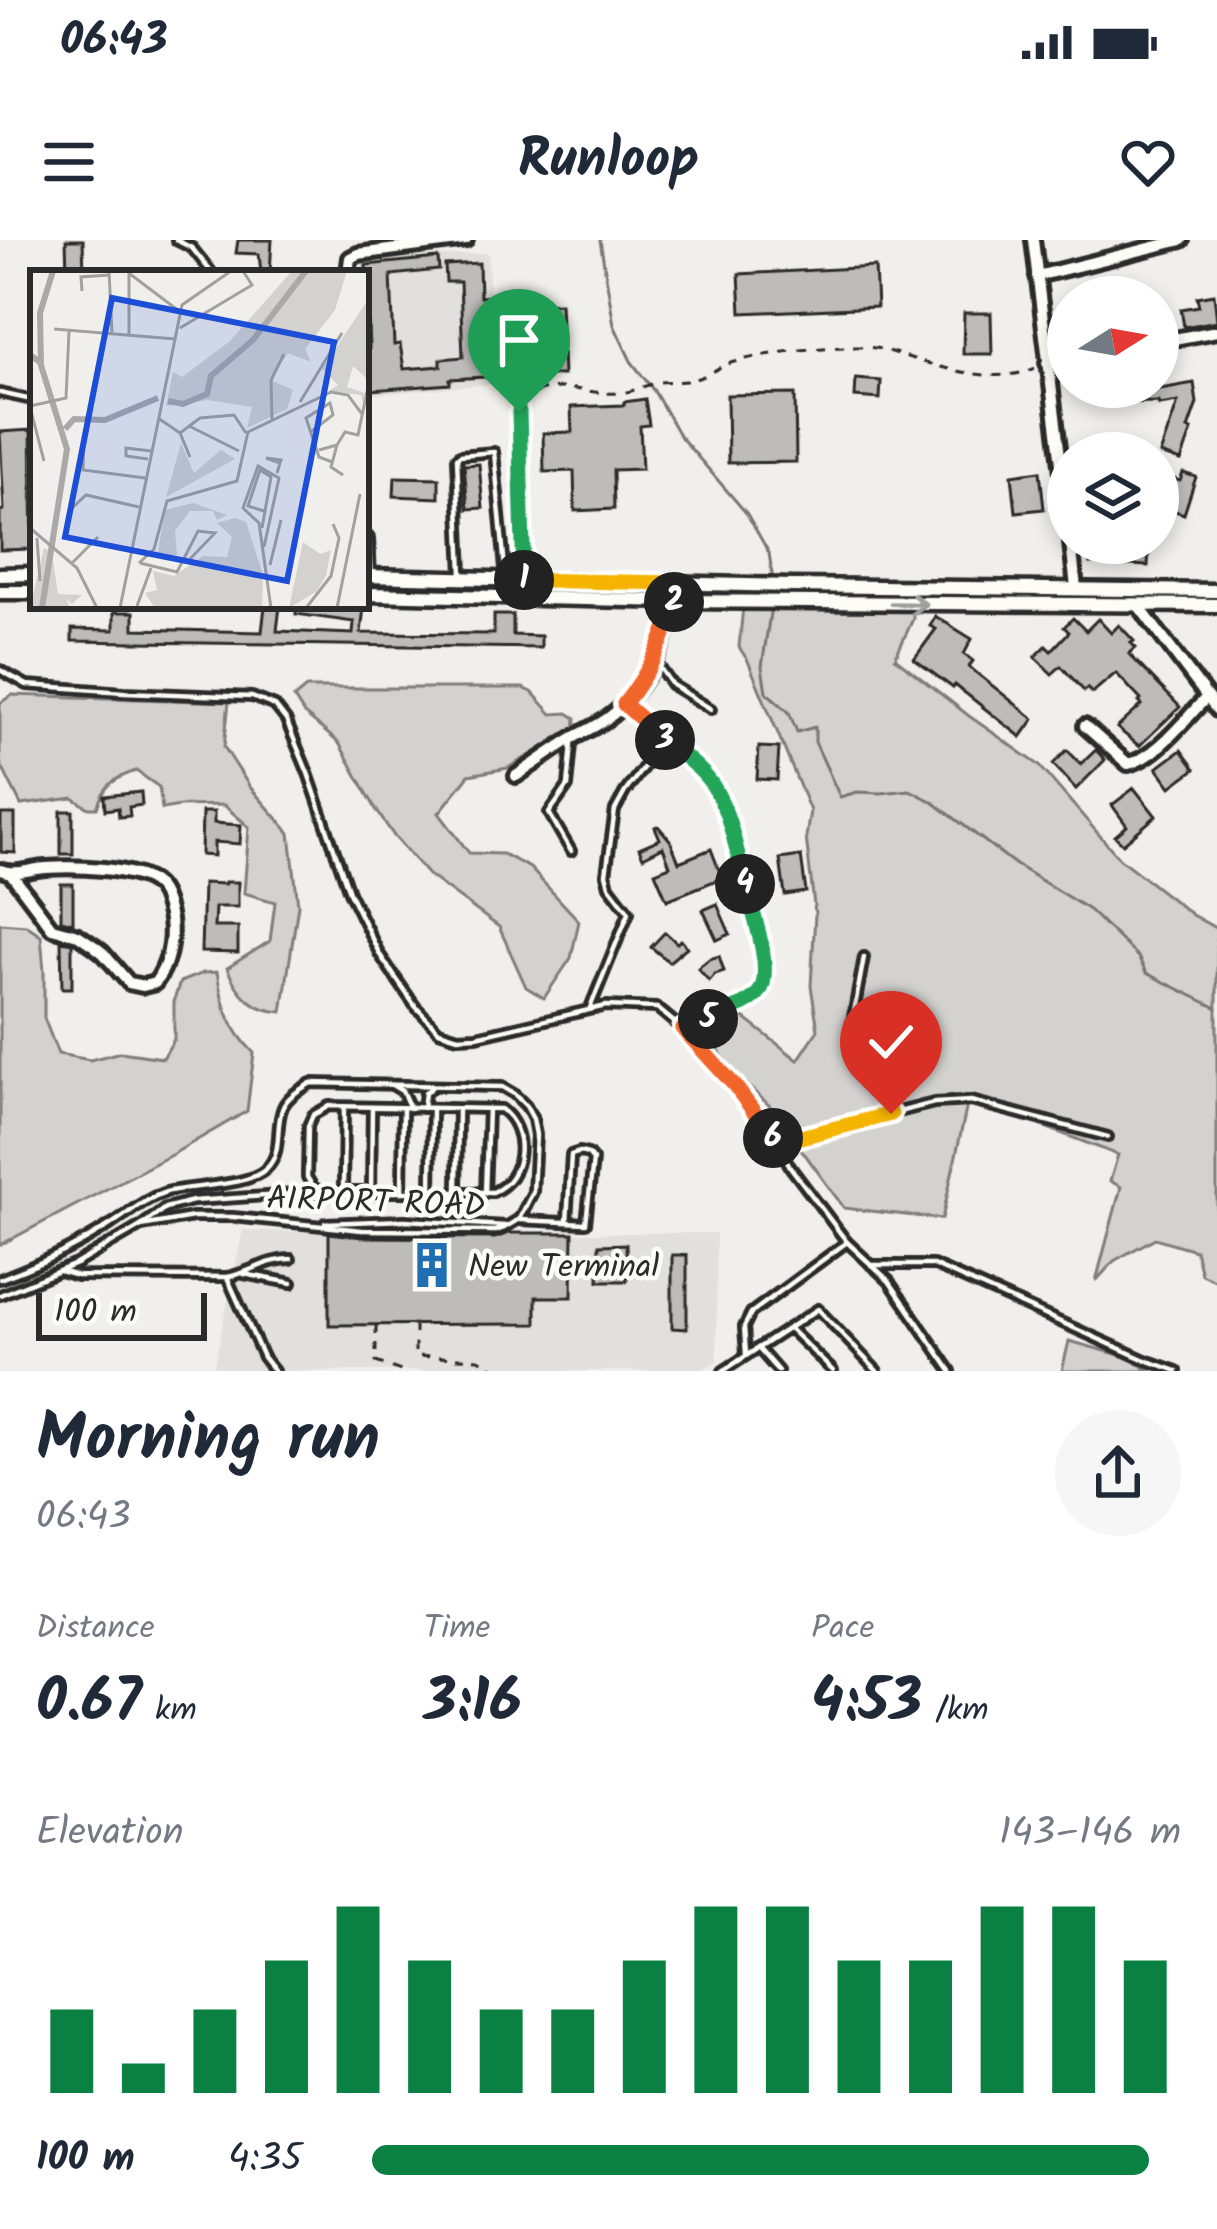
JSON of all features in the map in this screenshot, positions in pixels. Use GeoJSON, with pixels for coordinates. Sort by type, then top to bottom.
{"type":"FeatureCollection","features":[{"type":"Feature","properties":{"kind":"street"},"geometry":{"type":"LineString","coordinates":[[348,270],[350,257],[358,254],[466,240]]}},
{"type":"Feature","properties":{"kind":"street"},"geometry":{"type":"LineString","coordinates":[[1033,240],[1047,363]]}},
{"type":"Feature","properties":{"kind":"street"},"geometry":{"type":"LineString","coordinates":[[1036,276],[1182,240]]}},
{"type":"Feature","properties":{"kind":"street"},"geometry":{"type":"LineString","coordinates":[[1179,338],[1217,331]]}},
{"type":"Feature","properties":{"kind":"street"},"geometry":{"type":"LineString","coordinates":[[519,412],[523,580]]}},
{"type":"Feature","properties":{"kind":"street"},"geometry":{"type":"LineString","coordinates":[[1073,564],[1076,588]]}},
{"type":"Feature","properties":{"kind":"street"},"geometry":{"type":"LineString","coordinates":[[0,575],[30,574]]}},
{"type":"Feature","properties":{"kind":"street"},"geometry":{"type":"LineString","coordinates":[[369,576],[1217,590]]}},
{"type":"Feature","properties":{"kind":"street"},"geometry":{"type":"LineString","coordinates":[[516,776],[610,718],[624,704],[655,660],[670,622],[674,583]]}},
{"type":"Feature","properties":{"kind":"street"},"geometry":{"type":"LineString","coordinates":[[369,594],[1217,605]]}},
{"type":"Feature","properties":{"kind":"street"},"geometry":{"type":"LineString","coordinates":[[1138,605],[1217,710]]}},
{"type":"Feature","properties":{"kind":"street"},"geometry":{"type":"LineString","coordinates":[[1085,726],[1128,764],[1137,762],[1206,698]]}},
{"type":"Feature","properties":{"kind":"street"},"geometry":{"type":"LineString","coordinates":[[76,868],[130,873],[158,886],[170,923],[164,970],[155,983],[129,983],[104,953],[79,935],[52,928],[6,872],[76,868]]}},
{"type":"Feature","properties":{"kind":"lane"},"geometry":{"type":"LineString","coordinates":[[176,240],[192,248],[210,270]]}},
{"type":"Feature","properties":{"kind":"lane"},"geometry":{"type":"LineString","coordinates":[[0,393],[30,400]]}},
{"type":"Feature","properties":{"kind":"lane"},"geometry":{"type":"LineString","coordinates":[[462,578],[457,458],[494,452],[506,579]]}},
{"type":"Feature","properties":{"kind":"lane"},"geometry":{"type":"LineString","coordinates":[[655,660],[672,685],[710,709]]}},
{"type":"Feature","properties":{"kind":"lane"},"geometry":{"type":"LineString","coordinates":[[0,670],[27,685],[264,699],[275,706],[286,720],[360,920],[415,1006],[439,1031],[477,1036],[606,1006],[657,1008],[735,1086],[847,1242],[889,1281],[951,1371]]}},
{"type":"Feature","properties":{"kind":"lane"},"geometry":{"type":"LineString","coordinates":[[624,704],[700,770],[715,789],[732,834],[762,950],[765,974],[760,991],[744,1003],[683,1029]]}},
{"type":"Feature","properties":{"kind":"lane"},"geometry":{"type":"LineString","coordinates":[[572,739],[568,786],[549,812],[572,851]]}},
{"type":"Feature","properties":{"kind":"lane"},"geometry":{"type":"LineString","coordinates":[[589,1010],[628,912],[608,886],[606,874],[615,810],[664,740]]}},
{"type":"Feature","properties":{"kind":"lane"},"geometry":{"type":"LineString","coordinates":[[864,957],[851,1028],[891,1114]]}},
{"type":"Feature","properties":{"kind":"lane","name":"AIRPORT ROAD"},"geometry":{"type":"LineString","coordinates":[[0,1280],[69,1249],[155,1196],[255,1177],[277,1151],[283,1105],[311,1083],[502,1088],[514,1094],[533,1119],[533,1192],[519,1220],[495,1231],[350,1229],[193,1217],[141,1226]]}},
{"type":"Feature","properties":{"kind":"lane"},"geometry":{"type":"LineString","coordinates":[[373,1084],[402,1091],[407,1108],[402,1192]]}},
{"type":"Feature","properties":{"kind":"lane"},"geometry":{"type":"LineString","coordinates":[[423,1108],[425,1093],[433,1086],[448,1086]]}},
{"type":"Feature","properties":{"kind":"lane"},"geometry":{"type":"LineString","coordinates":[[777,1143],[934,1103],[971,1101],[1108,1137]]}},
{"type":"Feature","properties":{"kind":"lane"},"geometry":{"type":"LineString","coordinates":[[322,1192],[307,1177],[308,1126],[313,1115],[329,1106],[501,1109],[514,1119],[519,1132],[517,1171],[508,1186],[485,1192],[488,1109]]}},
{"type":"Feature","properties":{"kind":"lane"},"geometry":{"type":"LineString","coordinates":[[343,1192],[344,1106]]}},
{"type":"Feature","properties":{"kind":"lane"},"geometry":{"type":"LineString","coordinates":[[371,1192],[372,1107]]}},
{"type":"Feature","properties":{"kind":"lane"},"geometry":{"type":"LineString","coordinates":[[431,1192],[432,1108]]}},
{"type":"Feature","properties":{"kind":"lane"},"geometry":{"type":"LineString","coordinates":[[457,1192],[458,1109]]}},
{"type":"Feature","properties":{"kind":"lane"},"geometry":{"type":"LineString","coordinates":[[519,1220],[586,1223],[592,1160],[580,1152],[572,1156],[567,1222]]}},
{"type":"Feature","properties":{"kind":"lane","name":"AIRPORT ROAD"},"geometry":{"type":"LineString","coordinates":[[0,1295],[60,1271],[165,1208],[194,1201],[322,1192],[485,1192]]}},
{"type":"Feature","properties":{"kind":"lane"},"geometry":{"type":"LineString","coordinates":[[746,1356],[743,1327],[752,1313],[847,1242]]}},
{"type":"Feature","properties":{"kind":"lane"},"geometry":{"type":"LineString","coordinates":[[244,1274],[272,1260],[291,1259]]}},
{"type":"Feature","properties":{"kind":"lane"},"geometry":{"type":"LineString","coordinates":[[871,1265],[933,1264],[1177,1371]]}},
{"type":"Feature","properties":{"kind":"lane"},"geometry":{"type":"LineString","coordinates":[[60,1271],[77,1276],[244,1274],[292,1283]]}},
{"type":"Feature","properties":{"kind":"lane"},"geometry":{"type":"LineString","coordinates":[[227,1276],[263,1357],[274,1371]]}},
{"type":"Feature","properties":{"kind":"lane"},"geometry":{"type":"LineString","coordinates":[[723,1371],[818,1310],[877,1371]]}},
{"type":"Feature","properties":{"kind":"lane"},"geometry":{"type":"LineString","coordinates":[[790,1328],[832,1371]]}},
{"type":"Feature","properties":{"kind":"lane"},"geometry":{"type":"LineString","coordinates":[[758,1348],[778,1371]]}},
{"type":"Feature","properties":{"kind":"path"},"geometry":{"type":"LineString","coordinates":[[519,412],[526,398],[538,391],[570,388],[614,394],[656,382],[691,380],[728,363],[766,355],[861,347],[955,370],[1004,376],[1047,363]]}},
{"type":"Feature","properties":{"kind":"path"},"geometry":{"type":"LineString","coordinates":[[415,1324],[415,1356],[479,1359],[500,1371]]}},
{"type":"Feature","properties":{"kind":"path"},"geometry":{"type":"LineString","coordinates":[[376,1325],[376,1362],[401,1371]]}},
{"type":"Feature","properties":{"kind":"shaded area"},"geometry":{"type":"Polygon","coordinates":[[[488,253],[489,291],[501,293],[504,383],[369,395],[369,270],[360,270],[360,262],[488,253]]]}},
{"type":"Feature","properties":{"kind":"shaded area"},"geometry":{"type":"Polygon","coordinates":[[[743,607],[913,609],[895,658],[1039,765],[1120,859],[1217,929],[1217,1281],[1201,1274],[1195,1250],[1155,1238],[1114,1261],[1096,1281],[1121,1187],[1110,1181],[1118,1155],[1027,1120],[967,1105],[942,1219],[844,1208],[770,1106],[727,1067],[710,1030],[730,1007],[798,1060],[818,1030],[811,986],[815,914],[806,837],[810,811],[739,647],[743,607]]]}},
{"type":"Feature","properties":{"kind":"shaded area"},"geometry":{"type":"Polygon","coordinates":[[[306,688],[523,688],[552,714],[568,713],[576,718],[575,729],[508,768],[469,775],[439,813],[469,853],[503,854],[530,868],[579,921],[571,958],[544,998],[526,987],[499,927],[428,875],[394,836],[339,743],[304,714],[294,698],[306,688]]]}},
{"type":"Feature","properties":{"kind":"shaded area"},"geometry":{"type":"Polygon","coordinates":[[[12,695],[229,702],[224,747],[250,787],[290,833],[298,905],[282,1012],[247,999],[227,968],[270,941],[275,902],[244,893],[249,827],[224,805],[162,809],[159,787],[136,771],[111,784],[97,808],[73,798],[21,805],[0,763],[0,703],[12,695]]]}},
{"type":"Feature","properties":{"kind":"shaded area"},"geometry":{"type":"Polygon","coordinates":[[[0,923],[26,925],[41,935],[44,1018],[58,1054],[90,1060],[121,1052],[163,1058],[174,1039],[174,1000],[180,982],[217,972],[228,1016],[254,1053],[247,1111],[0,1245],[0,923]]]}},
{"type":"Feature","properties":{"kind":"shaded area"},"geometry":{"type":"Polygon","coordinates":[[[243,1230],[716,1233],[717,1361],[701,1371],[213,1371],[243,1230]]]}},
{"type":"Feature","properties":{"kind":"shaded area"},"geometry":{"type":"Polygon","coordinates":[[[1069,1341],[1127,1357],[1150,1371],[1062,1371],[1069,1341]]]}},
{"type":"Feature","properties":{"kind":"building"},"geometry":{"type":"Polygon","coordinates":[[[66,240],[83,240],[84,270],[67,270],[66,240]]]}},
{"type":"Feature","properties":{"kind":"building"},"geometry":{"type":"Polygon","coordinates":[[[238,240],[272,240],[270,270],[261,270],[259,254],[236,253],[238,240]]]}},
{"type":"Feature","properties":{"kind":"building"},"geometry":{"type":"Polygon","coordinates":[[[438,258],[439,270],[391,275],[394,345],[400,344],[404,369],[441,366],[441,359],[463,357],[460,282],[446,282],[445,265],[479,263],[480,297],[498,296],[502,372],[450,379],[450,384],[372,390],[366,265],[438,258]]]}},
{"type":"Feature","properties":{"kind":"building"},"geometry":{"type":"Polygon","coordinates":[[[875,267],[877,307],[741,313],[739,274],[875,267]]]}},
{"type":"Feature","properties":{"kind":"building"},"geometry":{"type":"Polygon","coordinates":[[[1214,294],[1217,321],[1184,327],[1181,309],[1199,306],[1197,297],[1214,294]]]}},
{"type":"Feature","properties":{"kind":"building"},"geometry":{"type":"Polygon","coordinates":[[[560,303],[563,375],[541,375],[538,304],[560,303]]]}},
{"type":"Feature","properties":{"kind":"building"},"geometry":{"type":"Polygon","coordinates":[[[964,313],[991,313],[992,354],[963,354],[964,313]]]}},
{"type":"Feature","properties":{"kind":"building"},"geometry":{"type":"Polygon","coordinates":[[[856,379],[881,381],[880,399],[855,397],[856,379]]]}},
{"type":"Feature","properties":{"kind":"building"},"geometry":{"type":"Polygon","coordinates":[[[1194,383],[1197,403],[1181,461],[1179,432],[1168,432],[1179,408],[1179,386],[1194,383]]]}},
{"type":"Feature","properties":{"kind":"building"},"geometry":{"type":"Polygon","coordinates":[[[795,394],[796,462],[728,463],[727,395],[795,394]]]}},
{"type":"Feature","properties":{"kind":"building"},"geometry":{"type":"Polygon","coordinates":[[[645,399],[649,425],[640,426],[642,469],[613,470],[614,509],[575,511],[574,471],[544,472],[543,433],[572,432],[571,407],[624,405],[645,399]]]}},
{"type":"Feature","properties":{"kind":"building"},"geometry":{"type":"Polygon","coordinates":[[[30,430],[30,549],[0,550],[0,511],[4,510],[0,432],[30,430]]]}},
{"type":"Feature","properties":{"kind":"building"},"geometry":{"type":"Polygon","coordinates":[[[479,464],[483,508],[468,509],[464,465],[479,464]]]}},
{"type":"Feature","properties":{"kind":"building"},"geometry":{"type":"Polygon","coordinates":[[[1040,471],[1044,509],[1016,512],[1012,475],[1040,471]]]}},
{"type":"Feature","properties":{"kind":"building"},"geometry":{"type":"Polygon","coordinates":[[[1183,473],[1196,477],[1184,514],[1179,512],[1183,473]]]}},
{"type":"Feature","properties":{"kind":"building"},"geometry":{"type":"Polygon","coordinates":[[[395,477],[439,478],[439,498],[394,496],[395,477]]]}},
{"type":"Feature","properties":{"kind":"building"},"geometry":{"type":"Polygon","coordinates":[[[265,609],[280,609],[277,631],[353,634],[354,622],[296,614],[296,609],[364,609],[361,633],[494,634],[494,615],[513,615],[513,635],[541,636],[541,648],[72,641],[72,629],[114,630],[114,612],[134,612],[134,629],[262,632],[265,609]]]}},
{"type":"Feature","properties":{"kind":"building"},"geometry":{"type":"Polygon","coordinates":[[[935,616],[972,639],[964,654],[973,661],[969,667],[1034,719],[1021,737],[914,659],[936,629],[930,626],[935,616]]]}},
{"type":"Feature","properties":{"kind":"building"},"geometry":{"type":"Polygon","coordinates":[[[1073,618],[1086,631],[1098,619],[1111,633],[1119,625],[1134,641],[1136,648],[1129,654],[1180,707],[1139,746],[1117,728],[1142,705],[1141,700],[1116,673],[1092,693],[1087,688],[1084,691],[1061,666],[1052,674],[1035,657],[1046,646],[1051,651],[1069,632],[1064,627],[1073,618]]]}},
{"type":"Feature","properties":{"kind":"building"},"geometry":{"type":"Polygon","coordinates":[[[759,747],[779,748],[777,780],[757,779],[759,747]]]}},
{"type":"Feature","properties":{"kind":"building"},"geometry":{"type":"Polygon","coordinates":[[[1067,750],[1081,764],[1096,750],[1105,760],[1076,789],[1053,764],[1067,750]]]}},
{"type":"Feature","properties":{"kind":"building"},"geometry":{"type":"Polygon","coordinates":[[[1181,750],[1195,769],[1171,787],[1157,768],[1181,750]]]}},
{"type":"Feature","properties":{"kind":"building"},"geometry":{"type":"Polygon","coordinates":[[[1134,788],[1156,816],[1123,844],[1115,836],[1127,826],[1112,805],[1134,788]]]}},
{"type":"Feature","properties":{"kind":"building"},"geometry":{"type":"Polygon","coordinates":[[[141,792],[142,805],[129,807],[130,816],[119,817],[118,808],[105,810],[104,796],[141,792]]]}},
{"type":"Feature","properties":{"kind":"building"},"geometry":{"type":"Polygon","coordinates":[[[61,811],[73,811],[73,854],[61,854],[61,811]]]}},
{"type":"Feature","properties":{"kind":"building"},"geometry":{"type":"Polygon","coordinates":[[[202,812],[214,812],[214,823],[241,825],[240,844],[214,842],[214,856],[201,855],[202,812]]]}},
{"type":"Feature","properties":{"kind":"building"},"geometry":{"type":"Polygon","coordinates":[[[1,814],[15,814],[15,853],[1,852],[1,814]]]}},
{"type":"Feature","properties":{"kind":"building"},"geometry":{"type":"Polygon","coordinates":[[[658,826],[679,862],[711,849],[722,878],[667,900],[655,872],[670,866],[663,847],[643,857],[639,848],[660,839],[658,826]]]}},
{"type":"Feature","properties":{"kind":"building"},"geometry":{"type":"Polygon","coordinates":[[[801,856],[806,892],[785,895],[780,859],[801,856]]]}},
{"type":"Feature","properties":{"kind":"building"},"geometry":{"type":"Polygon","coordinates":[[[238,882],[238,907],[215,907],[214,927],[238,927],[238,953],[201,952],[203,883],[238,882]]]}},
{"type":"Feature","properties":{"kind":"building"},"geometry":{"type":"Polygon","coordinates":[[[61,884],[73,884],[73,923],[61,920],[61,884]]]}},
{"type":"Feature","properties":{"kind":"building"},"geometry":{"type":"Polygon","coordinates":[[[717,904],[730,934],[717,940],[703,910],[717,904]]]}},
{"type":"Feature","properties":{"kind":"building"},"geometry":{"type":"Polygon","coordinates":[[[665,932],[687,947],[669,962],[651,947],[665,932]]]}},
{"type":"Feature","properties":{"kind":"building"},"geometry":{"type":"Polygon","coordinates":[[[61,941],[72,943],[72,988],[62,988],[61,941]]]}},
{"type":"Feature","properties":{"kind":"building"},"geometry":{"type":"Polygon","coordinates":[[[719,956],[724,971],[709,981],[698,968],[719,956]]]}},
{"type":"Feature","properties":{"kind":"building","name":"New Terminal"},"geometry":{"type":"Polygon","coordinates":[[[329,1233],[495,1238],[509,1233],[573,1233],[572,1297],[536,1297],[536,1324],[329,1325],[329,1233]]]}},
{"type":"Feature","properties":{"kind":"building"},"geometry":{"type":"Polygon","coordinates":[[[626,1244],[627,1281],[599,1281],[599,1245],[626,1244]]]}},
{"type":"Feature","properties":{"kind":"building"},"geometry":{"type":"Polygon","coordinates":[[[672,1255],[687,1255],[687,1329],[672,1328],[672,1255]]]}},
{"type":"Feature","properties":{"kind":"waterway"},"geometry":{"type":"LineString","coordinates":[[600,240],[614,325],[631,361],[679,435],[747,514],[769,553],[772,574]]}},
{"type":"Feature","properties":{"kind":"waterway"},"geometry":{"type":"LineString","coordinates":[[770,613],[762,667],[766,692],[789,712],[797,732],[815,727],[815,742],[840,797],[910,790],[933,802],[1016,865],[1089,910],[1138,957],[1146,973],[1217,1008]]}},
{"type":"Feature","properties":{"kind":"place","name":"New Terminal"},"geometry":{"type":"Point","coordinates":[432,1265]}},
{"type":"Feature","properties":{"kind":"route"},"geometry":{"type":"LineString","coordinates":[[519,412],[523,580],[674,583],[670,622],[655,660],[624,704],[700,770],[715,789],[732,834],[765,974],[760,991],[744,1003],[683,1029],[735,1086],[777,1143],[891,1114]]}}]}
